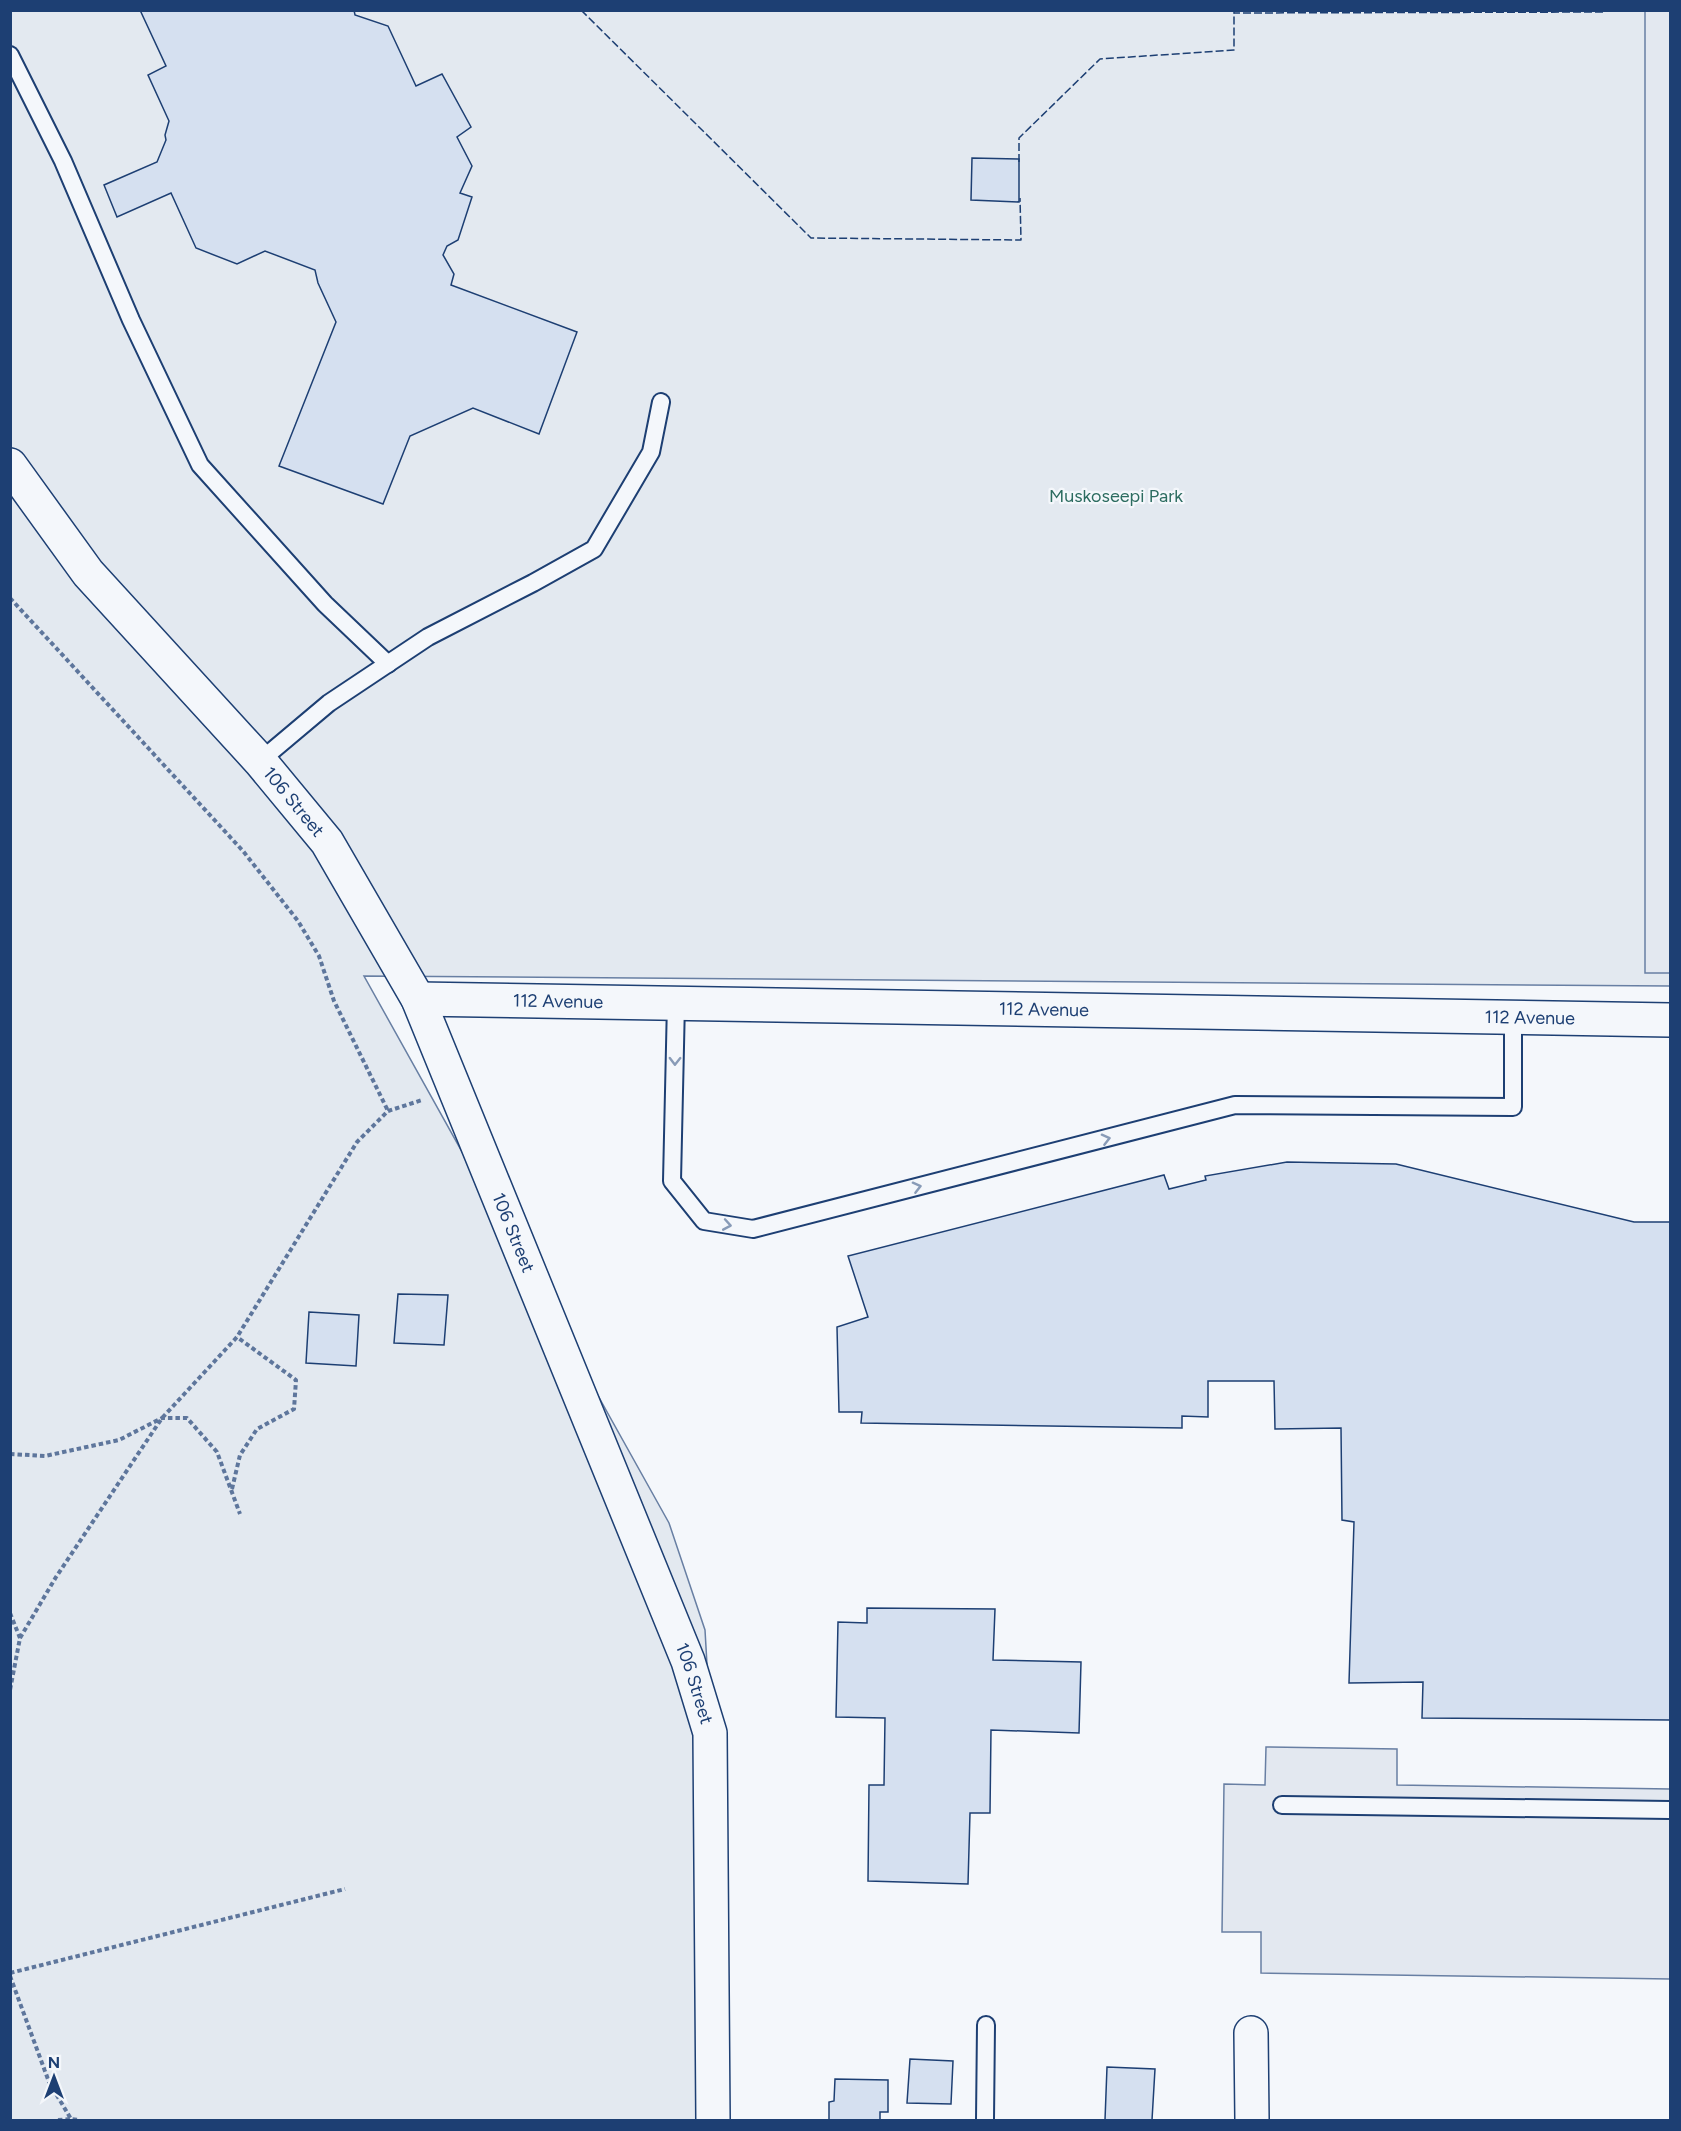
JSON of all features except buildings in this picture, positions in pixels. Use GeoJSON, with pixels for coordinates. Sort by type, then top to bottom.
{"type":"FeatureCollection","features":[{"type":"Feature","properties":{"kind":"street","name":"106 Street"},"geometry":{"type":"LineString","coordinates":[[10,465],[88,573],[260,761],[327,842],[418,999],[688,1661],[710,1732],[713,2121]]}},
{"type":"Feature","properties":{"kind":"street","name":"112 Avenue"},"geometry":{"type":"LineString","coordinates":[[418,999],[1671,1020]]}},
{"type":"Feature","properties":{"kind":"street"},"geometry":{"type":"LineString","coordinates":[[1251,2033],[1252,2121]]}},
{"type":"Feature","properties":{"kind":"lane"},"geometry":{"type":"LineString","coordinates":[[10,55],[63,161],[131,320],[200,465],[325,604],[388,664]]}},
{"type":"Feature","properties":{"kind":"lane"},"geometry":{"type":"LineString","coordinates":[[260,761],[329,703],[428,637],[594,549],[651,452],[660,402]]}},
{"type":"Feature","properties":{"kind":"lane"},"geometry":{"type":"LineString","coordinates":[[676,1002],[672,1181],[704,1221],[753,1229],[1235,1105],[1513,1107],[1513,1018]]}},
{"type":"Feature","properties":{"kind":"lane"},"geometry":{"type":"LineString","coordinates":[[1282,1805],[1671,1810]]}},
{"type":"Feature","properties":{"kind":"lane"},"geometry":{"type":"LineString","coordinates":[[985,2121],[986,2025]]}},
{"type":"Feature","properties":{"kind":"path"},"geometry":{"type":"LineString","coordinates":[[10,598],[243,851],[298,921],[319,956],[334,1000],[388,1111]]}},
{"type":"Feature","properties":{"kind":"path"},"geometry":{"type":"LineString","coordinates":[[10,1690],[20,1638],[56,1577],[162,1418],[237,1337],[357,1142],[388,1111],[454,1090]]}},
{"type":"Feature","properties":{"kind":"path"},"geometry":{"type":"LineString","coordinates":[[232,1490],[240,1455],[257,1429],[294,1409],[296,1380],[237,1337]]}},
{"type":"Feature","properties":{"kind":"path"},"geometry":{"type":"LineString","coordinates":[[10,1454],[45,1456],[119,1440],[162,1418],[187,1418],[217,1452],[240,1514]]}},
{"type":"Feature","properties":{"kind":"path"},"geometry":{"type":"LineString","coordinates":[[10,1613],[20,1638]]}},
{"type":"Feature","properties":{"kind":"path"},"geometry":{"type":"LineString","coordinates":[[71,2119],[49,2082],[10,1974],[345,1888]]}},
{"type":"Feature","properties":{"kind":"path"},"geometry":{"type":"LineString","coordinates":[[58,2121],[71,2119],[80,2121]]}},
{"type":"Feature","properties":{"kind":"green space","name":"Muskoseepi Park"},"geometry":{"type":"Polygon","coordinates":[[[11,11],[1670,11],[1670,986],[364,976],[669,1523],[705,1630],[729,2046],[726,2120],[11,2120],[11,11]]]}},
{"type":"Feature","properties":{"kind":"shaded area"},"geometry":{"type":"Polygon","coordinates":[[[1645,11],[1670,11],[1670,973],[1645,973],[1645,11]]]}},
{"type":"Feature","properties":{"kind":"shaded area"},"geometry":{"type":"Polygon","coordinates":[[[1266,1747],[1397,1749],[1397,1785],[1670,1789],[1670,1979],[1261,1973],[1261,1932],[1222,1932],[1224,1784],[1265,1785],[1266,1747]]]}},
{"type":"Feature","properties":{"kind":"fence"},"geometry":{"type":"LineString","coordinates":[[581,10],[811,238],[1021,240],[1020,198]]}},
{"type":"Feature","properties":{"kind":"fence"},"geometry":{"type":"LineString","coordinates":[[1234,11],[1234,13],[1604,12],[1604,10]]}},
{"type":"Feature","properties":{"kind":"fence"},"geometry":{"type":"LineString","coordinates":[[1019,162],[1019,138],[1100,59],[1234,50],[1234,13]]}}]}
